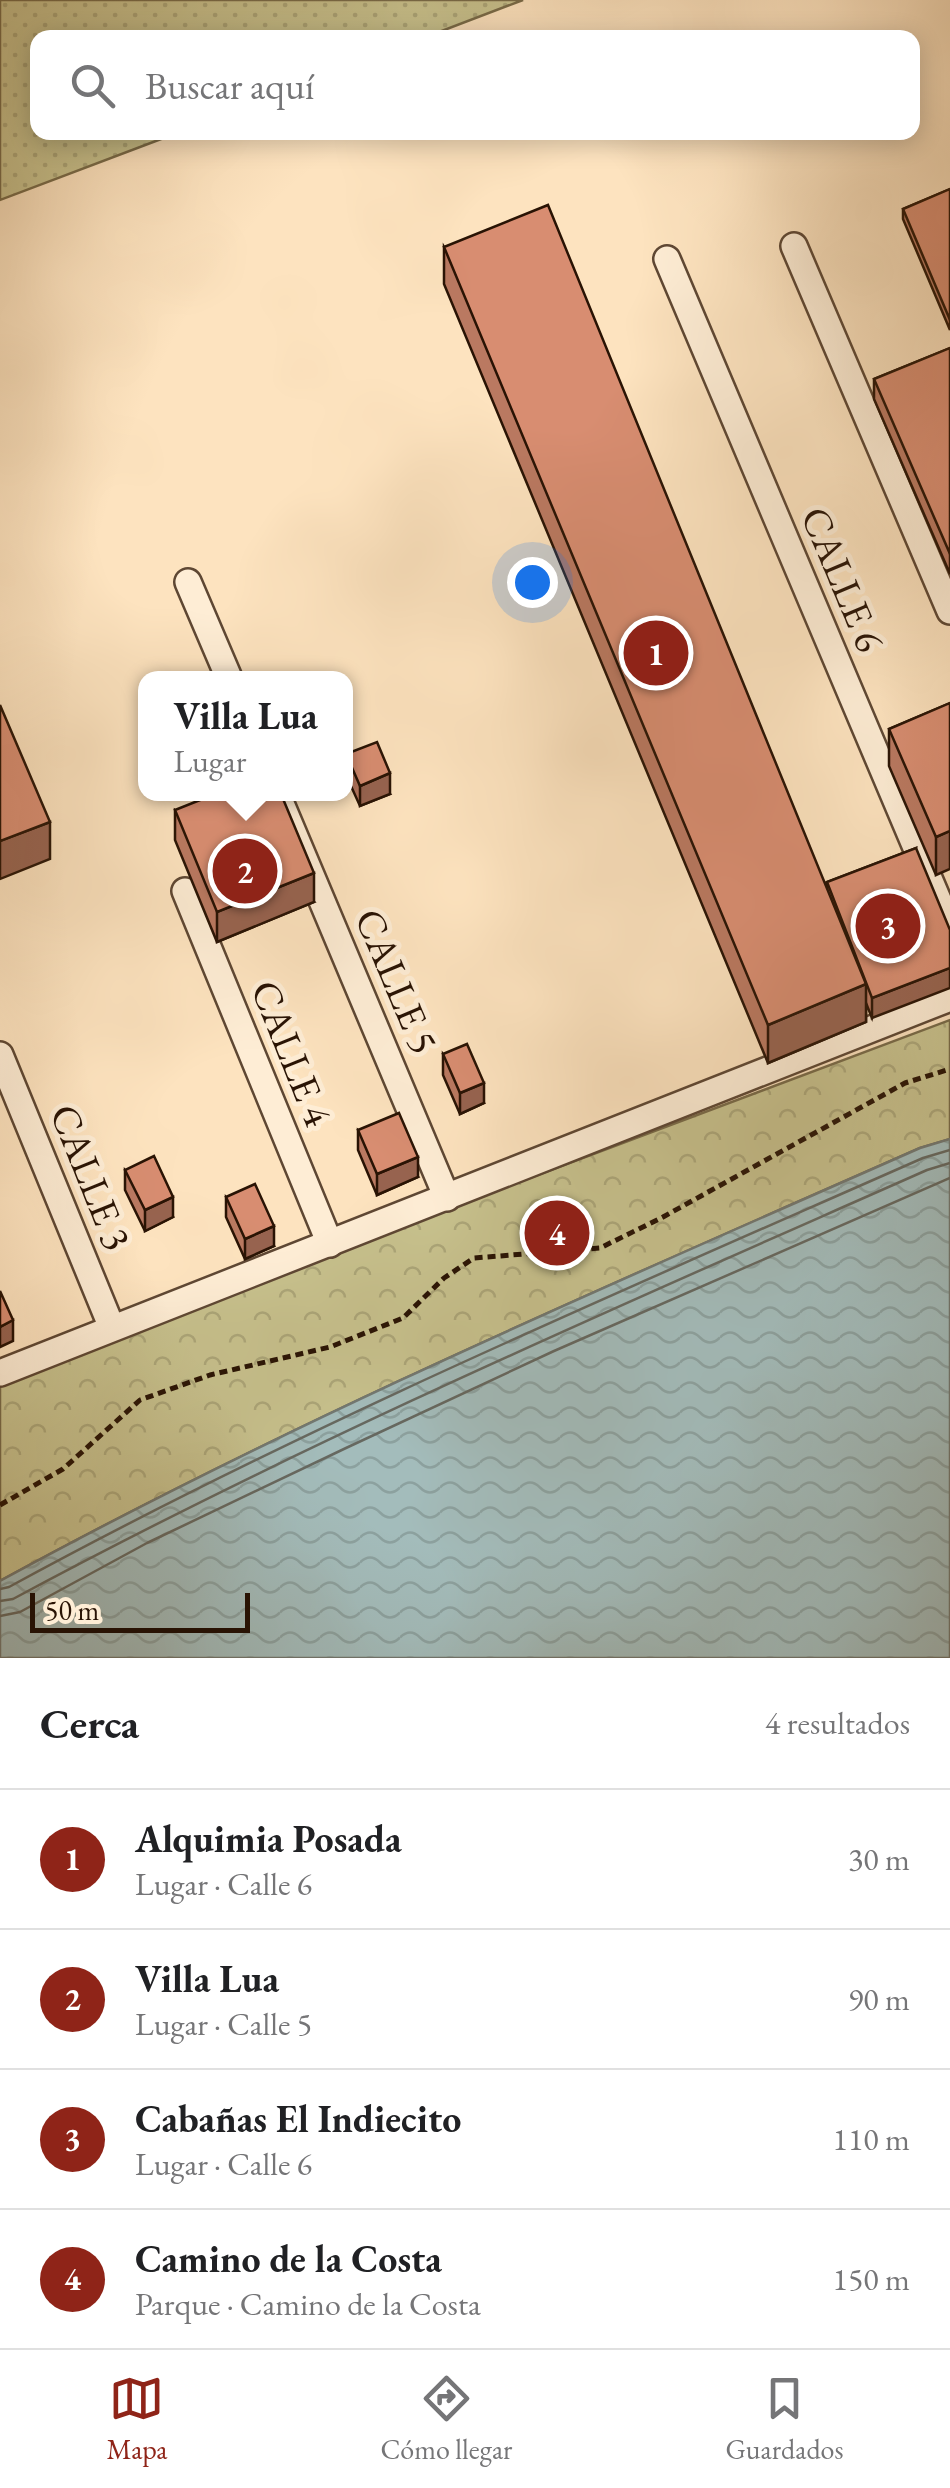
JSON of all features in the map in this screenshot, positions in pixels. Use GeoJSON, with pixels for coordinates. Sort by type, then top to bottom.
{"type":"FeatureCollection","features":[{"type":"Feature","properties":{"kind":"street"},"geometry":{"type":"LineString","coordinates":[[794,246],[950,612]]}},
{"type":"Feature","properties":{"kind":"street","name":"CALLE 6"},"geometry":{"type":"LineString","coordinates":[[667,259],[950,928]]}},
{"type":"Feature","properties":{"kind":"street"},"geometry":{"type":"LineString","coordinates":[[188,582],[225,671]]}},
{"type":"Feature","properties":{"kind":"street","name":"CALLE 5"},"geometry":{"type":"LineString","coordinates":[[280,801],[448,1198]]}},
{"type":"Feature","properties":{"kind":"street","name":"CALLE 4"},"geometry":{"type":"LineString","coordinates":[[185,891],[330,1244]]}},
{"type":"Feature","properties":{"kind":"street"},"geometry":{"type":"LineString","coordinates":[[0,1374],[950,998]]}},
{"type":"Feature","properties":{"kind":"street","name":"CALLE 3"},"geometry":{"type":"LineString","coordinates":[[0,1055],[112,1328]]}},
{"type":"Feature","properties":{"kind":"path"},"geometry":{"type":"LineString","coordinates":[[0,1505],[64,1470],[140,1400],[210,1375],[330,1347],[403,1318],[444,1278],[474,1258],[600,1248],[663,1218],[905,1083],[950,1069]]}},
{"type":"Feature","properties":{"kind":"green space"},"geometry":{"type":"Polygon","coordinates":[[[0,0],[523,0],[444,30],[30,30],[30,140],[159,140],[0,200],[0,0]]]}},
{"type":"Feature","properties":{"kind":"green space"},"geometry":{"type":"Polygon","coordinates":[[[950,1020],[950,1139],[920,1148],[340,1408],[0,1581],[0,1377],[950,1020]]]}},
{"type":"Feature","properties":{"kind":"water"},"geometry":{"type":"Polygon","coordinates":[[[950,1139],[950,1658],[0,1658],[0,1581],[340,1408],[920,1148],[950,1139]]]}},
{"type":"Feature","properties":{"kind":"building"},"geometry":{"type":"Polygon","coordinates":[[[950,189],[950,320],[903,209],[950,189]]]}},
{"type":"Feature","properties":{"kind":"building"},"geometry":{"type":"Polygon","coordinates":[[[548,205],[866,984],[768,1025],[444,247],[548,205]]]}},
{"type":"Feature","properties":{"kind":"building"},"geometry":{"type":"Polygon","coordinates":[[[950,348],[950,554],[874,379],[950,348]]]}},
{"type":"Feature","properties":{"kind":"building"},"geometry":{"type":"Polygon","coordinates":[[[950,703],[950,831],[936,837],[889,729],[950,703]]]}},
{"type":"Feature","properties":{"kind":"building"},"geometry":{"type":"Polygon","coordinates":[[[0,705],[50,822],[0,841],[0,705]]]}},
{"type":"Feature","properties":{"kind":"building"},"geometry":{"type":"Polygon","coordinates":[[[377,742],[390,773],[360,786],[353,770],[353,751],[377,742]]]}},
{"type":"Feature","properties":{"kind":"building"},"geometry":{"type":"Polygon","coordinates":[[[198,801],[284,801],[314,873],[217,912],[175,810],[198,801]]]}},
{"type":"Feature","properties":{"kind":"building"},"geometry":{"type":"Polygon","coordinates":[[[916,848],[950,930],[950,968],[872,998],[827,882],[916,848]]]}},
{"type":"Feature","properties":{"kind":"building"},"geometry":{"type":"Polygon","coordinates":[[[467,1044],[484,1083],[460,1093],[443,1054],[467,1044]]]}},
{"type":"Feature","properties":{"kind":"building"},"geometry":{"type":"Polygon","coordinates":[[[399,1113],[418,1157],[377,1174],[358,1130],[399,1113]]]}},
{"type":"Feature","properties":{"kind":"building"},"geometry":{"type":"Polygon","coordinates":[[[154,1156],[173,1197],[145,1210],[125,1170],[154,1156]]]}},
{"type":"Feature","properties":{"kind":"building"},"geometry":{"type":"Polygon","coordinates":[[[255,1184],[274,1226],[245,1239],[226,1197],[255,1184]]]}},
{"type":"Feature","properties":{"kind":"building"},"geometry":{"type":"Polygon","coordinates":[[[0,1291],[13,1320],[0,1327],[0,1291]]]}},
{"type":"Feature","properties":{"kind":"place","name":"Alquimia Posada"},"geometry":{"type":"Point","coordinates":[656,653]}},
{"type":"Feature","properties":{"kind":"place","name":"Villa Lua"},"geometry":{"type":"Point","coordinates":[245,871]}},
{"type":"Feature","properties":{"kind":"place","name":"Cabañas El Indiecito"},"geometry":{"type":"Point","coordinates":[888,926]}},
{"type":"Feature","properties":{"kind":"place","name":"Camino de la Costa"},"geometry":{"type":"Point","coordinates":[557,1233]}}]}
